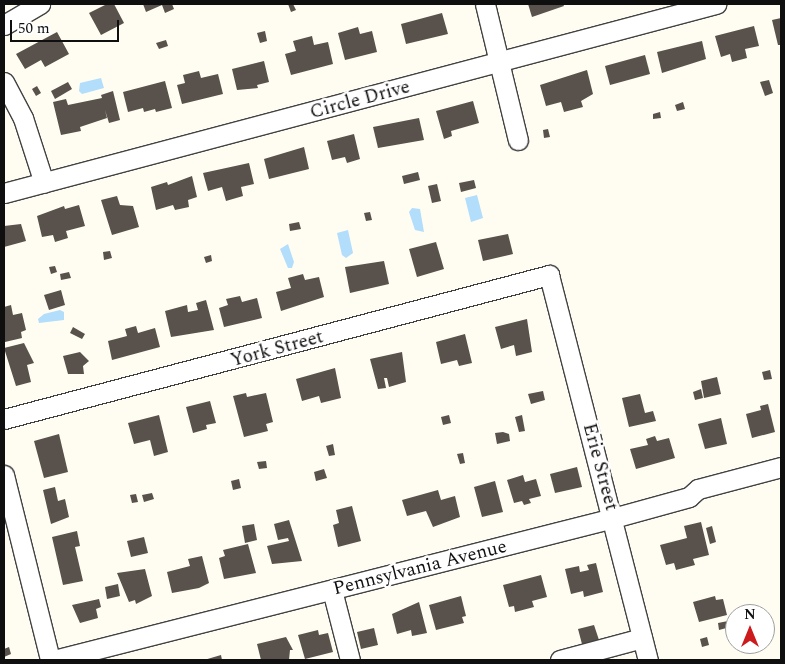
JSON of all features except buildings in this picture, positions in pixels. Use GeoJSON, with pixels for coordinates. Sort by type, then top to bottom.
{"type":"FeatureCollection","features":[{"type":"Feature","properties":{"kind":"street"},"geometry":{"type":"LineString","coordinates":[[4,25],[40,4]]}},
{"type":"Feature","properties":{"kind":"street"},"geometry":{"type":"LineString","coordinates":[[485,4],[497,64],[518,140]]}},
{"type":"Feature","properties":{"kind":"street","name":"Circle Drive"},"geometry":{"type":"LineString","coordinates":[[4,193],[497,64],[716,4]]}},
{"type":"Feature","properties":{"kind":"street"},"geometry":{"type":"LineString","coordinates":[[4,82],[23,118],[44,183]]}},
{"type":"Feature","properties":{"kind":"street","name":"York Street"},"geometry":{"type":"LineString","coordinates":[[4,419],[549,275]]}},
{"type":"Feature","properties":{"kind":"street","name":"Erie Street"},"geometry":{"type":"LineString","coordinates":[[549,275],[648,660]]}},
{"type":"Feature","properties":{"kind":"street","name":"Pennsylvania Avenue"},"geometry":{"type":"LineString","coordinates":[[54,660],[613,518],[689,497],[698,489],[781,467]]}},
{"type":"Feature","properties":{"kind":"street"},"geometry":{"type":"LineString","coordinates":[[4,475],[50,660]]}},
{"type":"Feature","properties":{"kind":"street"},"geometry":{"type":"LineString","coordinates":[[332,590],[350,660]]}},
{"type":"Feature","properties":{"kind":"street"},"geometry":{"type":"LineString","coordinates":[[560,660],[642,638]]}},
{"type":"Feature","properties":{"kind":"water"},"geometry":{"type":"Polygon","coordinates":[[[101,78],[104,88],[82,94],[79,91],[80,83],[101,78]]]}},
{"type":"Feature","properties":{"kind":"water"},"geometry":{"type":"Polygon","coordinates":[[[477,195],[483,218],[471,222],[465,198],[477,195]]]}},
{"type":"Feature","properties":{"kind":"water"},"geometry":{"type":"Polygon","coordinates":[[[412,208],[420,209],[424,232],[415,230],[409,212],[412,208]]]}},
{"type":"Feature","properties":{"kind":"water"},"geometry":{"type":"Polygon","coordinates":[[[348,230],[353,253],[346,258],[342,255],[337,233],[348,230]]]}},
{"type":"Feature","properties":{"kind":"water"},"geometry":{"type":"Polygon","coordinates":[[[288,244],[294,262],[292,268],[288,268],[280,249],[288,244]]]}},
{"type":"Feature","properties":{"kind":"water"},"geometry":{"type":"Polygon","coordinates":[[[60,310],[64,312],[64,320],[39,323],[38,319],[44,314],[60,310]]]}}]}
